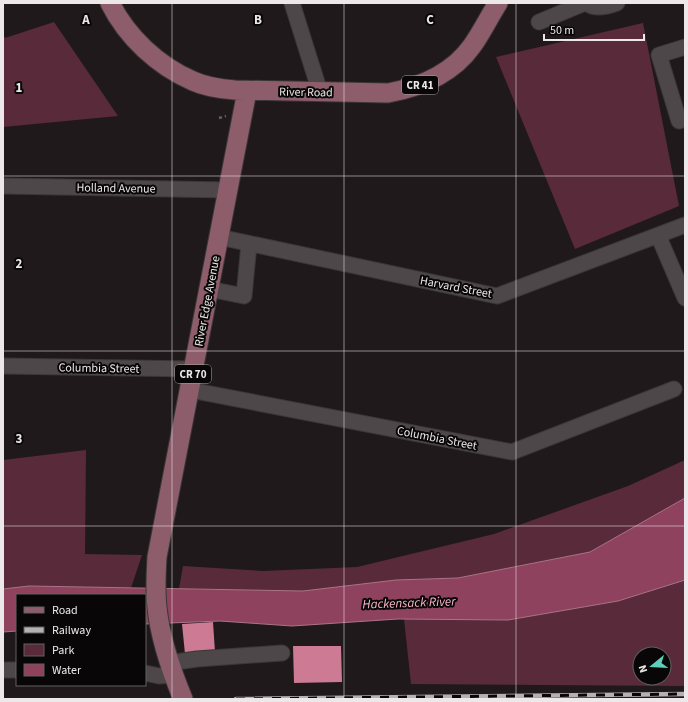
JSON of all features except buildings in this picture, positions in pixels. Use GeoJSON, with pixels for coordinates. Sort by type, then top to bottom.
{"type":"FeatureCollection","features":[{"type":"Feature","properties":{"kind":"main road","name":"River Road"},"geometry":{"type":"LineString","coordinates":[[110,3],[139,44],[157,61],[175,73],[194,82],[214,88],[247,91],[388,93],[407,90],[424,84],[442,75],[458,62],[471,47],[491,7]]}},
{"type":"Feature","properties":{"kind":"main road","name":"River Edge Avenue"},"geometry":{"type":"LineString","coordinates":[[171,669],[157,607],[156,584],[158,557],[247,91]]}},
{"type":"Feature","properties":{"kind":"main road","name":"CR 70"},"geometry":{"type":"LineString","coordinates":[[171,669],[183,699]]}},
{"type":"Feature","properties":{"kind":"street"},"geometry":{"type":"LineString","coordinates":[[292,3],[320,92]]}},
{"type":"Feature","properties":{"kind":"street"},"geometry":{"type":"LineString","coordinates":[[539,22],[586,3],[590,6],[597,7],[617,3]]}},
{"type":"Feature","properties":{"kind":"street"},"geometry":{"type":"LineString","coordinates":[[685,47],[659,55],[679,121],[685,119]]}},
{"type":"Feature","properties":{"kind":"street","name":"Holland Avenue"},"geometry":{"type":"LineString","coordinates":[[3,186],[228,190]]}},
{"type":"Feature","properties":{"kind":"street","name":"Harvard Street"},"geometry":{"type":"LineString","coordinates":[[219,237],[497,296],[685,225]]}},
{"type":"Feature","properties":{"kind":"street"},"geometry":{"type":"LineString","coordinates":[[658,235],[685,298]]}},
{"type":"Feature","properties":{"kind":"street"},"geometry":{"type":"LineString","coordinates":[[209,290],[244,296],[250,244]]}},
{"type":"Feature","properties":{"kind":"street","name":"Columbia Street"},"geometry":{"type":"LineString","coordinates":[[3,366],[194,369]]}},
{"type":"Feature","properties":{"kind":"street","name":"Columbia Street"},"geometry":{"type":"LineString","coordinates":[[190,390],[512,452],[674,389]]}},
{"type":"Feature","properties":{"kind":"street"},"geometry":{"type":"LineString","coordinates":[[146,673],[159,676],[171,669],[197,659],[282,652]]}},
{"type":"Feature","properties":{"kind":"street"},"geometry":{"type":"LineString","coordinates":[[3,670],[16,670]]}},
{"type":"Feature","properties":{"kind":"path"},"geometry":{"type":"LineString","coordinates":[[219,118],[227,116]]}},
{"type":"Feature","properties":{"kind":"green space"},"geometry":{"type":"Polygon","coordinates":[[[54,22],[118,116],[3,127],[3,34],[5,38],[54,22]]]}},
{"type":"Feature","properties":{"kind":"green space"},"geometry":{"type":"Polygon","coordinates":[[[643,23],[679,206],[575,249],[496,57],[643,23]]]}},
{"type":"Feature","properties":{"kind":"green space"},"geometry":{"type":"Polygon","coordinates":[[[86,450],[85,554],[142,555],[131,588],[29,586],[3,589],[3,460],[86,450]]]}},
{"type":"Feature","properties":{"kind":"green space"},"geometry":{"type":"Polygon","coordinates":[[[685,460],[685,498],[590,552],[458,578],[396,580],[303,591],[179,589],[183,566],[263,571],[357,567],[494,534],[628,486],[685,460]]]}},
{"type":"Feature","properties":{"kind":"green space"},"geometry":{"type":"Polygon","coordinates":[[[685,580],[685,686],[672,686],[672,646],[632,646],[632,686],[411,684],[404,619],[508,620],[618,601],[685,580]]]}},
{"type":"Feature","properties":{"kind":"water","name":"Hackensack River"},"geometry":{"type":"Polygon","coordinates":[[[685,498],[685,580],[618,601],[508,620],[398,619],[292,626],[220,621],[146,624],[146,594],[16,594],[16,631],[3,632],[3,589],[29,586],[303,591],[396,580],[458,578],[590,552],[685,498]]]}},
{"type":"Feature","properties":{"kind":"railway"},"geometry":{"type":"LineString","coordinates":[[236,699],[685,694]]}}]}
